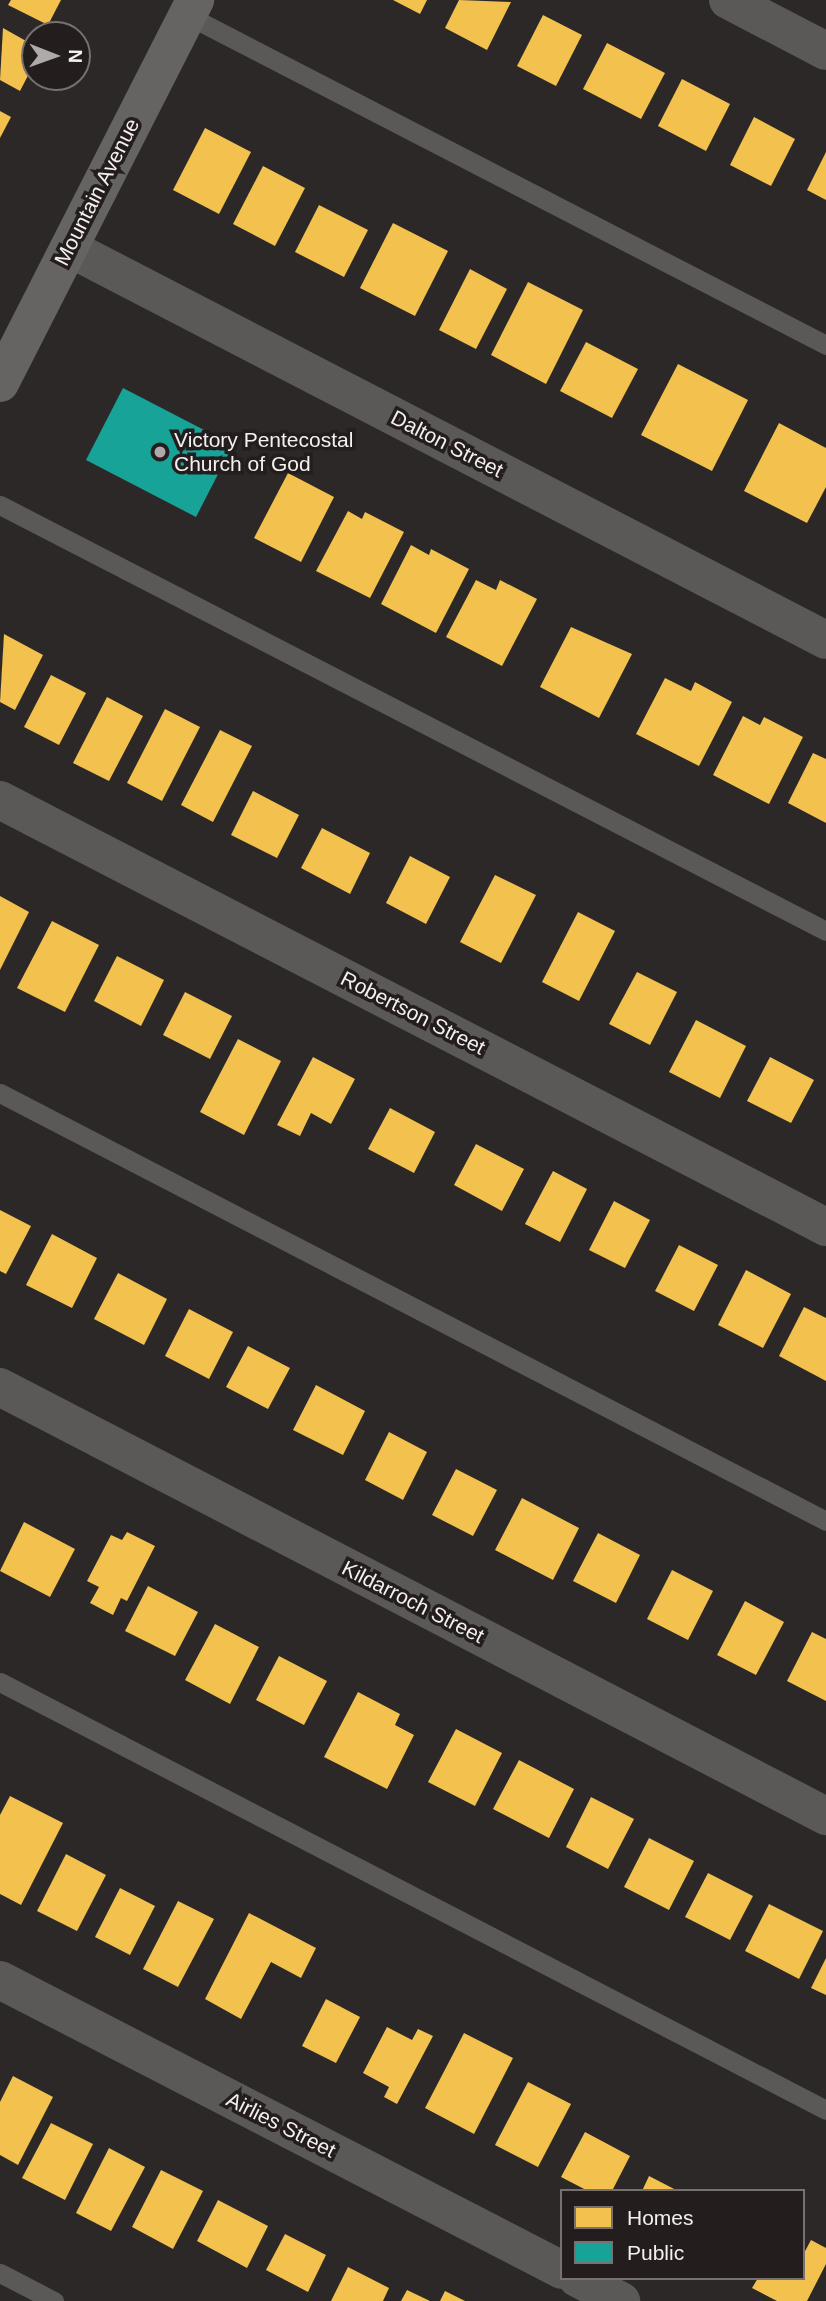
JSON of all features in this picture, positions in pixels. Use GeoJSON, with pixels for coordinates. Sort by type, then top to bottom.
{"type":"FeatureCollection","features":[{"type":"Feature","properties":{"kind":"main road","name":"Mountain Avenue"},"geometry":{"type":"LineString","coordinates":[[0,383],[191,7]]}},
{"type":"Feature","properties":{"kind":"street"},"geometry":{"type":"LineString","coordinates":[[728,0],[826,51]]}},
{"type":"Feature","properties":{"kind":"street","name":"Dalton Street"},"geometry":{"type":"LineString","coordinates":[[69,248],[826,640]]}},
{"type":"Feature","properties":{"kind":"street","name":"Robertson Street"},"geometry":{"type":"LineString","coordinates":[[0,800],[826,1227]]}},
{"type":"Feature","properties":{"kind":"street","name":"Kildarroch Street"},"geometry":{"type":"LineString","coordinates":[[0,1387],[826,1816]]}},
{"type":"Feature","properties":{"kind":"street","name":"Airlies Street"},"geometry":{"type":"LineString","coordinates":[[0,1980],[560,2269]]}},
{"type":"Feature","properties":{"kind":"street"},"geometry":{"type":"LineString","coordinates":[[581,2280],[621,2301]]}},
{"type":"Feature","properties":{"kind":"lane"},"geometry":{"type":"LineString","coordinates":[[191,7],[826,345]]}},
{"type":"Feature","properties":{"kind":"lane"},"geometry":{"type":"LineString","coordinates":[[0,505],[826,931]]}},
{"type":"Feature","properties":{"kind":"lane"},"geometry":{"type":"LineString","coordinates":[[0,1093],[826,1521]]}},
{"type":"Feature","properties":{"kind":"lane"},"geometry":{"type":"LineString","coordinates":[[0,1682],[826,2110]]}},
{"type":"Feature","properties":{"kind":"lane"},"geometry":{"type":"LineString","coordinates":[[0,2273],[54,2301]]}},
{"type":"Feature","properties":{"kind":"building: Homes"},"geometry":{"type":"Polygon","coordinates":[[[11,0],[61,0],[50,21],[40,21],[8,5],[11,0]]]}},
{"type":"Feature","properties":{"kind":"building: Homes"},"geometry":{"type":"Polygon","coordinates":[[[393,0],[427,0],[420,14],[393,0]]]}},
{"type":"Feature","properties":{"kind":"building: Homes"},"geometry":{"type":"Polygon","coordinates":[[[459,0],[511,2],[487,50],[445,28],[459,0]]]}},
{"type":"Feature","properties":{"kind":"building: Homes"},"geometry":{"type":"Polygon","coordinates":[[[543,15],[582,35],[556,86],[517,66],[543,15]]]}},
{"type":"Feature","properties":{"kind":"building: Homes"},"geometry":{"type":"Polygon","coordinates":[[[3,28],[21,38],[21,89],[20,91],[0,80],[3,28]]]}},
{"type":"Feature","properties":{"kind":"building: Homes"},"geometry":{"type":"Polygon","coordinates":[[[607,43],[665,73],[641,119],[583,89],[607,43]]]}},
{"type":"Feature","properties":{"kind":"building: Homes"},"geometry":{"type":"Polygon","coordinates":[[[682,79],[730,104],[706,151],[658,126],[682,79]]]}},
{"type":"Feature","properties":{"kind":"building: Homes"},"geometry":{"type":"Polygon","coordinates":[[[0,111],[11,117],[0,138],[0,111]]]}},
{"type":"Feature","properties":{"kind":"building: Homes"},"geometry":{"type":"Polygon","coordinates":[[[754,117],[795,139],[771,186],[730,165],[754,117]]]}},
{"type":"Feature","properties":{"kind":"building: Homes"},"geometry":{"type":"Polygon","coordinates":[[[205,128],[251,152],[219,214],[173,190],[205,128]]]}},
{"type":"Feature","properties":{"kind":"building: Homes"},"geometry":{"type":"Polygon","coordinates":[[[826,152],[826,200],[807,190],[826,152]]]}},
{"type":"Feature","properties":{"kind":"building: Homes"},"geometry":{"type":"Polygon","coordinates":[[[263,166],[305,188],[275,246],[233,224],[263,166]]]}},
{"type":"Feature","properties":{"kind":"building: Homes"},"geometry":{"type":"Polygon","coordinates":[[[319,205],[368,230],[344,277],[295,252],[319,205]]]}},
{"type":"Feature","properties":{"kind":"building: Homes"},"geometry":{"type":"Polygon","coordinates":[[[393,223],[448,251],[415,316],[360,288],[393,223]]]}},
{"type":"Feature","properties":{"kind":"building: Homes"},"geometry":{"type":"Polygon","coordinates":[[[470,269],[507,289],[476,349],[439,330],[470,269]]]}},
{"type":"Feature","properties":{"kind":"building: Homes"},"geometry":{"type":"Polygon","coordinates":[[[528,282],[583,310],[546,384],[491,355],[528,282]]]}},
{"type":"Feature","properties":{"kind":"building: Homes"},"geometry":{"type":"Polygon","coordinates":[[[586,342],[638,369],[612,418],[560,391],[586,342]]]}},
{"type":"Feature","properties":{"kind":"building: Homes"},"geometry":{"type":"Polygon","coordinates":[[[678,364],[748,400],[712,471],[641,435],[678,364]]]}},
{"type":"Feature","properties":{"kind":"building: Homes"},"geometry":{"type":"Polygon","coordinates":[[[779,423],[826,448],[826,487],[807,523],[744,491],[779,423]]]}},
{"type":"Feature","properties":{"kind":"building: Homes"},"geometry":{"type":"Polygon","coordinates":[[[288,473],[334,497],[301,562],[254,538],[288,473]]]}},
{"type":"Feature","properties":{"kind":"building: Homes"},"geometry":{"type":"Polygon","coordinates":[[[348,511],[362,519],[365,512],[404,532],[370,598],[316,571],[348,511]]]}},
{"type":"Feature","properties":{"kind":"building: Homes"},"geometry":{"type":"Polygon","coordinates":[[[411,545],[429,555],[431,549],[469,569],[436,633],[381,604],[411,545]]]}},
{"type":"Feature","properties":{"kind":"building: Homes"},"geometry":{"type":"Polygon","coordinates":[[[476,580],[496,590],[500,580],[537,599],[502,666],[446,637],[476,580]]]}},
{"type":"Feature","properties":{"kind":"building: Homes"},"geometry":{"type":"Polygon","coordinates":[[[571,627],[632,654],[599,718],[540,687],[571,627]]]}},
{"type":"Feature","properties":{"kind":"building: Homes"},"geometry":{"type":"Polygon","coordinates":[[[4,634],[43,655],[15,710],[0,702],[4,634]]]}},
{"type":"Feature","properties":{"kind":"building: Homes"},"geometry":{"type":"Polygon","coordinates":[[[51,675],[86,693],[59,745],[24,727],[51,675]]]}},
{"type":"Feature","properties":{"kind":"building: Homes"},"geometry":{"type":"Polygon","coordinates":[[[665,678],[691,691],[695,682],[732,702],[699,766],[636,734],[665,678]]]}},
{"type":"Feature","properties":{"kind":"building: Homes"},"geometry":{"type":"Polygon","coordinates":[[[107,697],[143,716],[109,781],[73,763],[107,697]]]}},
{"type":"Feature","properties":{"kind":"building: Homes"},"geometry":{"type":"Polygon","coordinates":[[[165,709],[200,727],[162,801],[127,783],[165,709]]]}},
{"type":"Feature","properties":{"kind":"building: Homes"},"geometry":{"type":"Polygon","coordinates":[[[743,716],[760,725],[764,717],[803,737],[769,804],[713,775],[743,716]]]}},
{"type":"Feature","properties":{"kind":"building: Homes"},"geometry":{"type":"Polygon","coordinates":[[[220,730],[252,746],[213,822],[181,805],[220,730]]]}},
{"type":"Feature","properties":{"kind":"building: Homes"},"geometry":{"type":"Polygon","coordinates":[[[813,753],[826,759],[826,823],[788,803],[813,753]]]}},
{"type":"Feature","properties":{"kind":"building: Homes"},"geometry":{"type":"Polygon","coordinates":[[[253,791],[299,815],[277,858],[231,835],[253,791]]]}},
{"type":"Feature","properties":{"kind":"building: Homes"},"geometry":{"type":"Polygon","coordinates":[[[322,828],[370,853],[350,894],[301,868],[322,828]]]}},
{"type":"Feature","properties":{"kind":"building: Homes"},"geometry":{"type":"Polygon","coordinates":[[[410,856],[450,877],[426,924],[386,903],[410,856]]]}},
{"type":"Feature","properties":{"kind":"building: Homes"},"geometry":{"type":"Polygon","coordinates":[[[495,875],[536,895],[501,963],[460,942],[495,875]]]}},
{"type":"Feature","properties":{"kind":"building: Homes"},"geometry":{"type":"Polygon","coordinates":[[[0,896],[29,912],[0,970],[0,896]]]}},
{"type":"Feature","properties":{"kind":"building: Homes"},"geometry":{"type":"Polygon","coordinates":[[[578,912],[615,931],[579,1001],[542,982],[578,912]]]}},
{"type":"Feature","properties":{"kind":"building: Homes"},"geometry":{"type":"Polygon","coordinates":[[[52,921],[99,945],[65,1012],[17,988],[52,921]]]}},
{"type":"Feature","properties":{"kind":"building: Homes"},"geometry":{"type":"Polygon","coordinates":[[[117,956],[164,980],[141,1026],[94,1001],[117,956]]]}},
{"type":"Feature","properties":{"kind":"building: Homes"},"geometry":{"type":"Polygon","coordinates":[[[637,972],[677,992],[650,1045],[609,1024],[637,972]]]}},
{"type":"Feature","properties":{"kind":"building: Homes"},"geometry":{"type":"Polygon","coordinates":[[[185,992],[232,1016],[210,1059],[163,1035],[185,992]]]}},
{"type":"Feature","properties":{"kind":"building: Homes"},"geometry":{"type":"Polygon","coordinates":[[[696,1020],[746,1046],[720,1098],[669,1072],[696,1020]]]}},
{"type":"Feature","properties":{"kind":"building: Homes"},"geometry":{"type":"Polygon","coordinates":[[[238,1039],[281,1061],[244,1135],[200,1112],[238,1039]]]}},
{"type":"Feature","properties":{"kind":"building: Homes"},"geometry":{"type":"Polygon","coordinates":[[[313,1057],[355,1079],[331,1124],[311,1113],[300,1136],[277,1125],[313,1057]]]}},
{"type":"Feature","properties":{"kind":"building: Homes"},"geometry":{"type":"Polygon","coordinates":[[[770,1057],[814,1080],[791,1123],[747,1101],[770,1057]]]}},
{"type":"Feature","properties":{"kind":"building: Homes"},"geometry":{"type":"Polygon","coordinates":[[[390,1108],[435,1132],[414,1173],[368,1149],[390,1108]]]}},
{"type":"Feature","properties":{"kind":"building: Homes"},"geometry":{"type":"Polygon","coordinates":[[[476,1144],[524,1169],[502,1211],[454,1185],[476,1144]]]}},
{"type":"Feature","properties":{"kind":"building: Homes"},"geometry":{"type":"Polygon","coordinates":[[[553,1171],[587,1189],[560,1242],[525,1224],[553,1171]]]}},
{"type":"Feature","properties":{"kind":"building: Homes"},"geometry":{"type":"Polygon","coordinates":[[[614,1201],[650,1220],[625,1268],[589,1250],[614,1201]]]}},
{"type":"Feature","properties":{"kind":"building: Homes"},"geometry":{"type":"Polygon","coordinates":[[[0,1210],[31,1226],[6,1274],[0,1271],[0,1210]]]}},
{"type":"Feature","properties":{"kind":"building: Homes"},"geometry":{"type":"Polygon","coordinates":[[[52,1234],[97,1258],[72,1308],[26,1285],[52,1234]]]}},
{"type":"Feature","properties":{"kind":"building: Homes"},"geometry":{"type":"Polygon","coordinates":[[[679,1245],[718,1265],[694,1311],[655,1291],[679,1245]]]}},
{"type":"Feature","properties":{"kind":"building: Homes"},"geometry":{"type":"Polygon","coordinates":[[[746,1270],[791,1294],[763,1348],[718,1325],[746,1270]]]}},
{"type":"Feature","properties":{"kind":"building: Homes"},"geometry":{"type":"Polygon","coordinates":[[[118,1273],[167,1299],[144,1345],[94,1319],[118,1273]]]}},
{"type":"Feature","properties":{"kind":"building: Homes"},"geometry":{"type":"Polygon","coordinates":[[[804,1307],[826,1318],[826,1381],[779,1356],[804,1307]]]}},
{"type":"Feature","properties":{"kind":"building: Homes"},"geometry":{"type":"Polygon","coordinates":[[[189,1309],[233,1332],[209,1379],[165,1356],[189,1309]]]}},
{"type":"Feature","properties":{"kind":"building: Homes"},"geometry":{"type":"Polygon","coordinates":[[[248,1346],[290,1368],[268,1409],[226,1387],[248,1346]]]}},
{"type":"Feature","properties":{"kind":"building: Homes"},"geometry":{"type":"Polygon","coordinates":[[[316,1385],[365,1411],[343,1455],[293,1430],[316,1385]]]}},
{"type":"Feature","properties":{"kind":"building: Homes"},"geometry":{"type":"Polygon","coordinates":[[[389,1432],[427,1452],[403,1500],[365,1480],[389,1432]]]}},
{"type":"Feature","properties":{"kind":"building: Homes"},"geometry":{"type":"Polygon","coordinates":[[[456,1469],[497,1490],[473,1536],[432,1515],[456,1469]]]}},
{"type":"Feature","properties":{"kind":"building: Homes"},"geometry":{"type":"Polygon","coordinates":[[[522,1498],[579,1528],[553,1580],[495,1550],[522,1498]]]}},
{"type":"Feature","properties":{"kind":"building: Homes"},"geometry":{"type":"Polygon","coordinates":[[[24,1522],[75,1549],[50,1597],[0,1571],[24,1522]]]}},
{"type":"Feature","properties":{"kind":"building: Homes"},"geometry":{"type":"Polygon","coordinates":[[[127,1532],[155,1546],[127,1601],[121,1598],[113,1615],[90,1603],[99,1587],[87,1581],[111,1535],[122,1540],[127,1532]]]}},
{"type":"Feature","properties":{"kind":"building: Homes"},"geometry":{"type":"Polygon","coordinates":[[[598,1533],[640,1555],[616,1603],[573,1581],[598,1533]]]}},
{"type":"Feature","properties":{"kind":"building: Homes"},"geometry":{"type":"Polygon","coordinates":[[[672,1570],[713,1591],[688,1640],[647,1619],[672,1570]]]}},
{"type":"Feature","properties":{"kind":"building: Homes"},"geometry":{"type":"Polygon","coordinates":[[[148,1586],[198,1612],[175,1656],[125,1631],[148,1586]]]}},
{"type":"Feature","properties":{"kind":"building: Homes"},"geometry":{"type":"Polygon","coordinates":[[[745,1601],[784,1622],[756,1675],[717,1655],[745,1601]]]}},
{"type":"Feature","properties":{"kind":"building: Homes"},"geometry":{"type":"Polygon","coordinates":[[[215,1624],[259,1647],[230,1704],[185,1680],[215,1624]]]}},
{"type":"Feature","properties":{"kind":"building: Homes"},"geometry":{"type":"Polygon","coordinates":[[[812,1632],[826,1639],[826,1701],[787,1681],[812,1632]]]}},
{"type":"Feature","properties":{"kind":"building: Homes"},"geometry":{"type":"Polygon","coordinates":[[[279,1656],[327,1681],[304,1725],[256,1700],[279,1656]]]}},
{"type":"Feature","properties":{"kind":"building: Homes"},"geometry":{"type":"Polygon","coordinates":[[[358,1692],[400,1714],[395,1725],[414,1735],[387,1789],[324,1757],[358,1692]]]}},
{"type":"Feature","properties":{"kind":"building: Homes"},"geometry":{"type":"Polygon","coordinates":[[[456,1729],[502,1753],[475,1806],[428,1782],[456,1729]]]}},
{"type":"Feature","properties":{"kind":"building: Homes"},"geometry":{"type":"Polygon","coordinates":[[[519,1760],[574,1789],[549,1838],[493,1809],[519,1760]]]}},
{"type":"Feature","properties":{"kind":"building: Homes"},"geometry":{"type":"Polygon","coordinates":[[[10,1796],[63,1823],[21,1905],[0,1894],[0,1815],[10,1796]]]}},
{"type":"Feature","properties":{"kind":"building: Homes"},"geometry":{"type":"Polygon","coordinates":[[[591,1797],[634,1819],[608,1869],[566,1847],[591,1797]]]}},
{"type":"Feature","properties":{"kind":"building: Homes"},"geometry":{"type":"Polygon","coordinates":[[[649,1838],[694,1861],[669,1910],[624,1887],[649,1838]]]}},
{"type":"Feature","properties":{"kind":"building: Homes"},"geometry":{"type":"Polygon","coordinates":[[[66,1854],[106,1875],[77,1931],[37,1911],[66,1854]]]}},
{"type":"Feature","properties":{"kind":"building: Homes"},"geometry":{"type":"Polygon","coordinates":[[[708,1873],[753,1896],[730,1940],[685,1917],[708,1873]]]}},
{"type":"Feature","properties":{"kind":"building: Homes"},"geometry":{"type":"Polygon","coordinates":[[[120,1888],[155,1906],[130,1955],[95,1937],[120,1888]]]}},
{"type":"Feature","properties":{"kind":"building: Homes"},"geometry":{"type":"Polygon","coordinates":[[[178,1901],[214,1919],[178,1987],[143,1969],[178,1901]]]}},
{"type":"Feature","properties":{"kind":"building: Homes"},"geometry":{"type":"Polygon","coordinates":[[[769,1904],[823,1931],[799,1979],[745,1951],[769,1904]]]}},
{"type":"Feature","properties":{"kind":"building: Homes"},"geometry":{"type":"Polygon","coordinates":[[[249,1913],[316,1948],[301,1978],[271,1962],[241,2019],[205,1999],[249,1913]]]}},
{"type":"Feature","properties":{"kind":"building: Homes"},"geometry":{"type":"Polygon","coordinates":[[[826,1958],[826,1995],[811,1988],[826,1958]]]}},
{"type":"Feature","properties":{"kind":"building: Homes"},"geometry":{"type":"Polygon","coordinates":[[[326,1999],[360,2017],[336,2063],[302,2046],[326,1999]]]}},
{"type":"Feature","properties":{"kind":"building: Homes"},"geometry":{"type":"Polygon","coordinates":[[[387,2027],[412,2040],[418,2029],[433,2036],[397,2104],[384,2097],[389,2087],[363,2073],[387,2027]]]}},
{"type":"Feature","properties":{"kind":"building: Homes"},"geometry":{"type":"Polygon","coordinates":[[[464,2033],[513,2058],[474,2134],[425,2108],[464,2033]]]}},
{"type":"Feature","properties":{"kind":"building: Homes"},"geometry":{"type":"Polygon","coordinates":[[[13,2076],[53,2097],[18,2165],[0,2155],[0,2102],[13,2076]]]}},
{"type":"Feature","properties":{"kind":"building: Homes"},"geometry":{"type":"Polygon","coordinates":[[[528,2082],[571,2104],[538,2167],[495,2145],[528,2082]]]}},
{"type":"Feature","properties":{"kind":"building: Homes"},"geometry":{"type":"Polygon","coordinates":[[[51,2123],[93,2144],[65,2200],[22,2178],[51,2123]]]}},
{"type":"Feature","properties":{"kind":"building: Homes"},"geometry":{"type":"Polygon","coordinates":[[[585,2132],[630,2156],[613,2189],[584,2189],[561,2177],[585,2132]]]}},
{"type":"Feature","properties":{"kind":"building: Homes"},"geometry":{"type":"Polygon","coordinates":[[[109,2148],[145,2167],[111,2231],[76,2213],[109,2148]]]}},
{"type":"Feature","properties":{"kind":"building: Homes"},"geometry":{"type":"Polygon","coordinates":[[[161,2170],[203,2191],[173,2249],[132,2227],[161,2170]]]}},
{"type":"Feature","properties":{"kind":"building: Homes"},"geometry":{"type":"Polygon","coordinates":[[[649,2176],[674,2189],[643,2189],[649,2176]]]}},
{"type":"Feature","properties":{"kind":"building: Homes"},"geometry":{"type":"Polygon","coordinates":[[[218,2200],[268,2226],[247,2268],[197,2241],[218,2200]]]}},
{"type":"Feature","properties":{"kind":"building: Homes"},"geometry":{"type":"Polygon","coordinates":[[[285,2234],[326,2255],[308,2292],[266,2270],[285,2234]]]}},
{"type":"Feature","properties":{"kind":"building: Homes"},"geometry":{"type":"Polygon","coordinates":[[[811,2240],[826,2248],[826,2264],[807,2301],[777,2301],[752,2288],[757,2280],[805,2280],[805,2251],[811,2240]]]}},
{"type":"Feature","properties":{"kind":"building: Homes"},"geometry":{"type":"Polygon","coordinates":[[[348,2267],[389,2288],[383,2301],[331,2301],[348,2267]]]}},
{"type":"Feature","properties":{"kind":"building: Homes"},"geometry":{"type":"Polygon","coordinates":[[[407,2290],[430,2301],[401,2301],[407,2290]]]}},
{"type":"Feature","properties":{"kind":"building: Homes"},"geometry":{"type":"Polygon","coordinates":[[[445,2291],[465,2301],[440,2301],[445,2291]]]}},
{"type":"Feature","properties":{"kind":"building: Public","name":"Victory Pentecostal Church of God"},"geometry":{"type":"Polygon","coordinates":[[[123,388],[233,445],[196,517],[86,460],[123,388]]]}},
{"type":"Feature","properties":{"kind":"place","name":"Victory Pentecostal Church of God"},"geometry":{"type":"Point","coordinates":[160,452]}}]}
